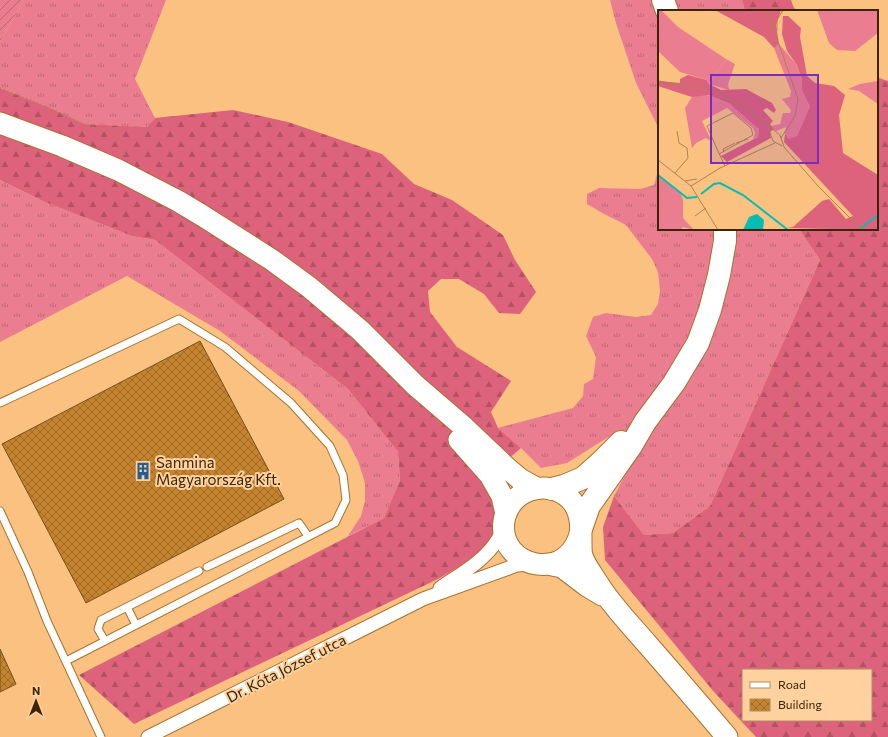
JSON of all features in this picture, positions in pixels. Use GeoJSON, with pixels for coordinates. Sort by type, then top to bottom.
{"type":"FeatureCollection","features":[{"type":"Feature","properties":{"kind":"highway"},"geometry":{"type":"LineString","coordinates":[[663,0],[667,10]]}},
{"type":"Feature","properties":{"kind":"highway"},"geometry":{"type":"LineString","coordinates":[[581,529],[589,506],[631,446],[645,422],[674,383],[698,343],[710,310],[719,275],[725,241],[725,230]]}},
{"type":"Feature","properties":{"kind":"highway"},"geometry":{"type":"LineString","coordinates":[[544,489],[564,486],[583,478],[602,462],[625,438],[645,422]]}},
{"type":"Feature","properties":{"kind":"main road"},"geometry":{"type":"LineString","coordinates":[[0,123],[62,146],[118,170],[178,201],[272,260],[309,287],[360,330],[415,384],[520,479],[544,489],[564,494],[574,504],[580,516],[581,555],[608,599],[727,737]]}},
{"type":"Feature","properties":{"kind":"main road"},"geometry":{"type":"LineString","coordinates":[[415,384],[457,437],[490,475],[502,496],[506,539],[512,550],[522,559],[540,564],[562,567],[587,586],[608,599]]}},
{"type":"Feature","properties":{"kind":"main road"},"geometry":{"type":"LineString","coordinates":[[505,520],[509,508],[517,497],[529,490],[544,489]]}},
{"type":"Feature","properties":{"kind":"main road"},"geometry":{"type":"LineString","coordinates":[[540,564],[560,561],[571,553],[578,542],[581,529]]}},
{"type":"Feature","properties":{"kind":"street"},"geometry":{"type":"LineString","coordinates":[[423,599],[478,562],[498,539],[505,520]]}},
{"type":"Feature","properties":{"kind":"street"},"geometry":{"type":"LineString","coordinates":[[423,599],[517,565],[540,564]]}},
{"type":"Feature","properties":{"kind":"street","name":"Dr. Kóta József utca"},"geometry":{"type":"LineString","coordinates":[[148,737],[423,599]]}},
{"type":"Feature","properties":{"kind":"lane"},"geometry":{"type":"LineString","coordinates":[[0,403],[178,319],[225,347],[290,403],[330,446],[343,475],[346,500],[335,522],[66,661]]}},
{"type":"Feature","properties":{"kind":"lane"},"geometry":{"type":"LineString","coordinates":[[0,511],[28,572],[47,621],[100,737]]}},
{"type":"Feature","properties":{"kind":"lane"},"geometry":{"type":"LineString","coordinates":[[207,567],[299,522],[308,536]]}},
{"type":"Feature","properties":{"kind":"lane"},"geometry":{"type":"LineString","coordinates":[[105,641],[98,629],[101,620],[199,571]]}},
{"type":"Feature","properties":{"kind":"lane"},"geometry":{"type":"LineString","coordinates":[[127,607],[136,625]]}},
{"type":"Feature","properties":{"kind":"path"},"geometry":{"type":"LineString","coordinates":[[0,88],[48,107],[84,124],[114,134],[125,143],[125,154],[118,170]]}},
{"type":"Feature","properties":{"kind":"path"},"geometry":{"type":"LineString","coordinates":[[772,669],[750,629],[742,605],[736,566],[737,554],[800,379]]}},
{"type":"Feature","properties":{"kind":"path"},"geometry":{"type":"LineString","coordinates":[[818,721],[834,737]]}},
{"type":"Feature","properties":{"kind":"green space"},"geometry":{"type":"Polygon","coordinates":[[[0,0],[24,0],[0,42],[0,0]]]}},
{"type":"Feature","properties":{"kind":"green space"},"geometry":{"type":"Polygon","coordinates":[[[24,0],[166,0],[135,79],[155,118],[147,127],[83,124],[48,107],[0,88],[0,42],[24,0]]]}},
{"type":"Feature","properties":{"kind":"green space"},"geometry":{"type":"Polygon","coordinates":[[[610,0],[742,0],[745,10],[658,10],[658,127],[636,83],[610,0]]]}},
{"type":"Feature","properties":{"kind":"green space"},"geometry":{"type":"Polygon","coordinates":[[[742,0],[791,0],[795,10],[745,10],[742,0]]]}},
{"type":"Feature","properties":{"kind":"green space"},"geometry":{"type":"Polygon","coordinates":[[[878,77],[888,81],[888,737],[756,737],[714,692],[605,560],[603,527],[614,496],[644,535],[673,533],[710,506],[820,260],[800,230],[878,230],[878,77]]]}},
{"type":"Feature","properties":{"kind":"green space"},"geometry":{"type":"Polygon","coordinates":[[[0,88],[48,107],[84,124],[147,127],[155,118],[233,110],[288,122],[382,154],[414,184],[452,200],[503,235],[515,260],[536,292],[520,314],[499,313],[484,294],[459,279],[441,279],[428,291],[430,312],[457,347],[511,381],[491,412],[498,428],[521,448],[491,474],[500,527],[477,556],[440,578],[134,724],[79,675],[384,518],[400,480],[398,452],[348,389],[155,240],[132,236],[45,202],[0,180],[0,88]]]}},
{"type":"Feature","properties":{"kind":"green space"},"geometry":{"type":"Polygon","coordinates":[[[658,171],[658,230],[800,230],[820,260],[710,506],[673,533],[644,535],[614,496],[641,445],[618,431],[567,463],[541,468],[498,428],[573,408],[583,396],[584,384],[593,379],[596,357],[586,336],[593,317],[606,313],[636,317],[651,315],[658,304],[660,291],[658,272],[652,259],[626,225],[587,204],[587,194],[599,188],[640,189],[654,185],[658,171]]]}},
{"type":"Feature","properties":{"kind":"green space"},"geometry":{"type":"Polygon","coordinates":[[[0,180],[45,202],[132,236],[155,240],[348,389],[398,452],[400,480],[384,518],[348,536],[361,516],[365,501],[365,483],[358,461],[347,440],[299,391],[220,331],[127,276],[0,342],[0,180]]]}},
{"type":"Feature","properties":{"kind":"building","name":"Sanmina Magyarország Kft."},"geometry":{"type":"Polygon","coordinates":[[[200,341],[284,499],[86,603],[2,444],[200,341]]]}},
{"type":"Feature","properties":{"kind":"building"},"geometry":{"type":"Polygon","coordinates":[[[0,649],[16,684],[0,692],[0,649]]]}},
{"type":"Feature","properties":{"kind":"place","name":"Sanmina Magyarország Kft."},"geometry":{"type":"Point","coordinates":[143,471]}}]}
